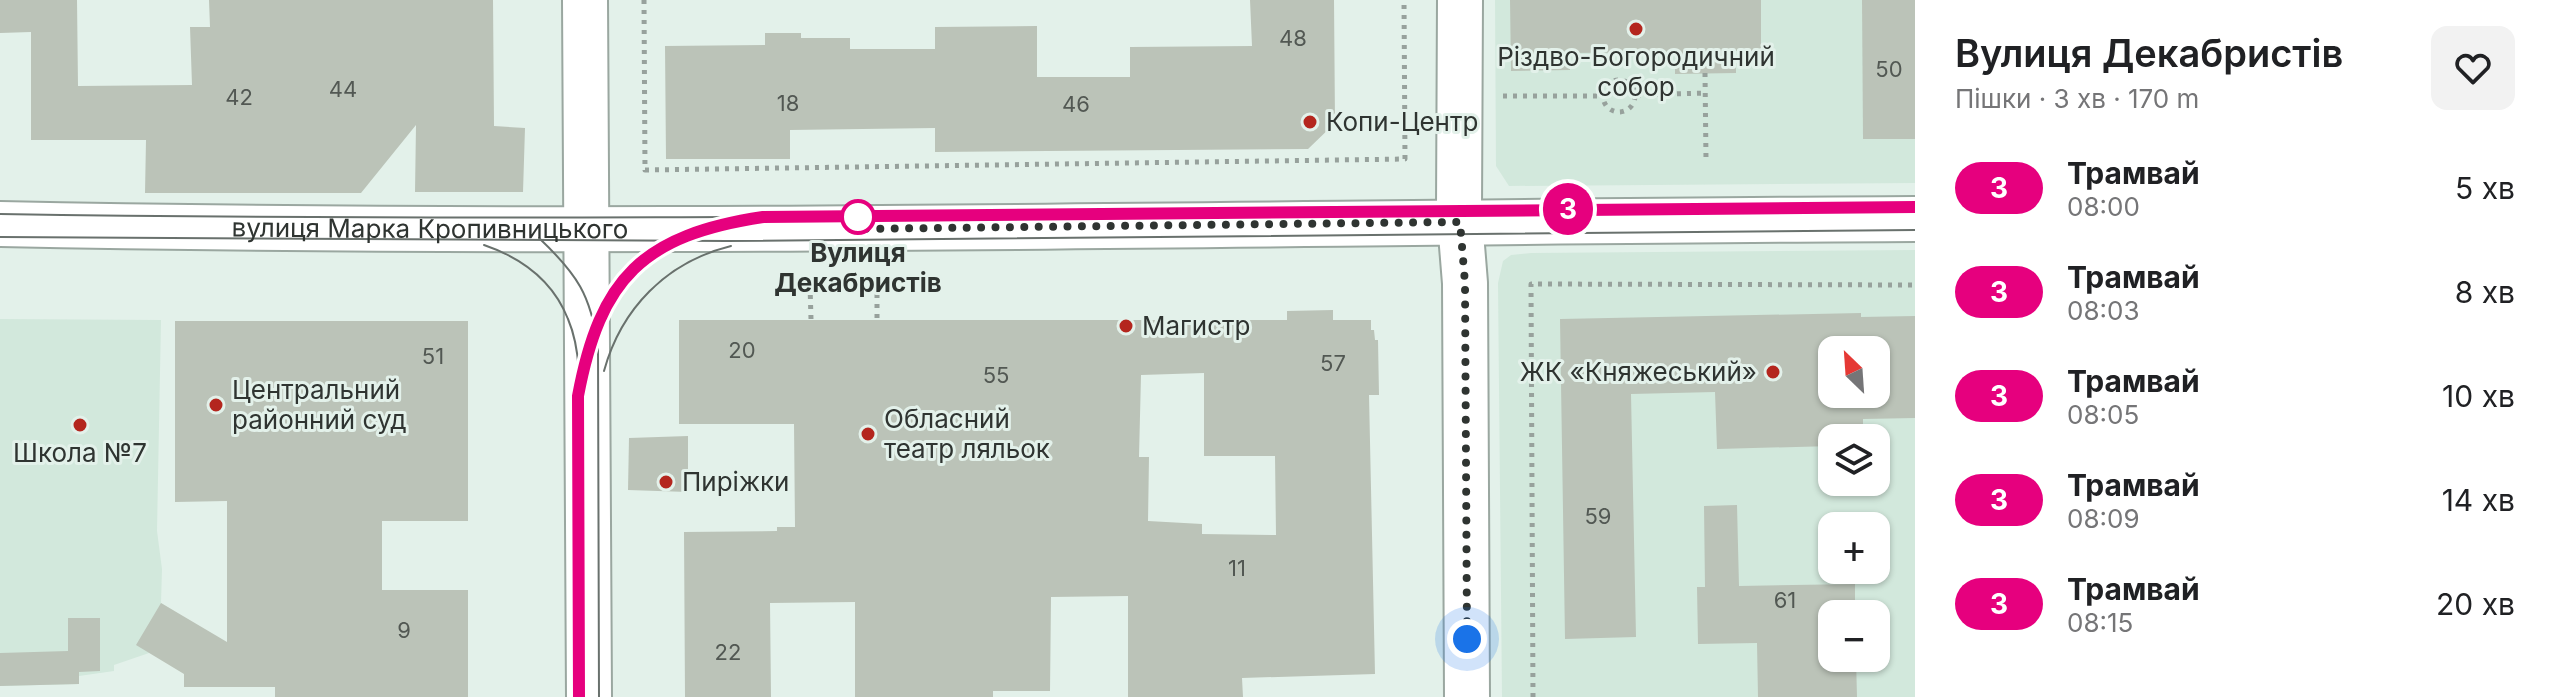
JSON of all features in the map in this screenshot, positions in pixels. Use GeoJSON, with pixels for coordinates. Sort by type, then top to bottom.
{"type":"FeatureCollection","features":[{"type":"Feature","properties":{"kind":"street"},"geometry":{"type":"LineString","coordinates":[[585,0],[589,697]]}},
{"type":"Feature","properties":{"kind":"street"},"geometry":{"type":"LineString","coordinates":[[1460,0],[1467,697]]}},
{"type":"Feature","properties":{"kind":"street","name":"вулиця Марка Кропивницького"},"geometry":{"type":"LineString","coordinates":[[0,224],[587,230],[1915,219]]}},
{"type":"Feature","properties":{"kind":"path"},"geometry":{"type":"LineString","coordinates":[[644,0],[645,170],[1405,159],[1404,0]]}},
{"type":"Feature","properties":{"kind":"path"},"geometry":{"type":"LineString","coordinates":[[1705,73],[1706,160]]}},
{"type":"Feature","properties":{"kind":"path"},"geometry":{"type":"LineString","coordinates":[[1616,79],[1630,82],[1637,95],[1631,109],[1622,113],[1607,109],[1602,96],[1605,86],[1616,79]]}},
{"type":"Feature","properties":{"kind":"path"},"geometry":{"type":"LineString","coordinates":[[1637,95],[1706,93]]}},
{"type":"Feature","properties":{"kind":"path"},"geometry":{"type":"LineString","coordinates":[[1503,96],[1602,96]]}},
{"type":"Feature","properties":{"kind":"path"},"geometry":{"type":"LineString","coordinates":[[877,284],[877,318]]}},
{"type":"Feature","properties":{"kind":"path"},"geometry":{"type":"LineString","coordinates":[[1533,697],[1531,284],[1915,285]]}},
{"type":"Feature","properties":{"kind":"path"},"geometry":{"type":"LineString","coordinates":[[810,285],[811,319]]}},
{"type":"Feature","properties":{"kind":"shaded area"},"geometry":{"type":"Polygon","coordinates":[[[1495,0],[1915,0],[1915,183],[1509,186],[1496,166],[1495,0]]]}},
{"type":"Feature","properties":{"kind":"shaded area"},"geometry":{"type":"Polygon","coordinates":[[[1915,250],[1915,697],[1502,697],[1498,283],[1503,261],[1511,255],[1915,250]]]}},
{"type":"Feature","properties":{"kind":"shaded area","name":"Школа №7"},"geometry":{"type":"Polygon","coordinates":[[[0,319],[161,320],[157,531],[162,569],[161,603],[174,611],[149,653],[114,665],[114,671],[79,676],[79,684],[0,686],[0,319]]]}},
{"type":"Feature","properties":{"kind":"building"},"geometry":{"type":"Polygon","coordinates":[[[0,0],[77,0],[78,86],[192,85],[190,27],[210,27],[209,0],[493,0],[494,126],[525,128],[523,192],[415,192],[416,125],[361,193],[145,193],[146,140],[31,140],[31,32],[0,33],[0,0]]]}},
{"type":"Feature","properties":{"kind":"building"},"geometry":{"type":"Polygon","coordinates":[[[1250,0],[1334,0],[1335,123],[1308,149],[935,152],[935,128],[790,130],[790,159],[666,159],[665,46],[765,45],[765,33],[801,33],[801,38],[850,38],[850,49],[935,49],[935,27],[1037,26],[1037,77],[1130,77],[1130,47],[1252,46],[1250,0]]]}},
{"type":"Feature","properties":{"kind":"building","name":"Різдво-Богородичний собор"},"geometry":{"type":"Polygon","coordinates":[[[1510,0],[1761,0],[1761,51],[1736,51],[1736,73],[1675,74],[1675,52],[1570,53],[1570,70],[1511,71],[1510,0]]]}},
{"type":"Feature","properties":{"kind":"building"},"geometry":{"type":"Polygon","coordinates":[[[1862,0],[1915,0],[1915,139],[1863,139],[1862,0]]]}},
{"type":"Feature","properties":{"kind":"building"},"geometry":{"type":"Polygon","coordinates":[[[1333,310],[1333,320],[1371,320],[1371,330],[1374,330],[1375,340],[1378,340],[1379,395],[1369,395],[1375,674],[1242,678],[1243,697],[1128,697],[1128,596],[1051,597],[1050,691],[993,691],[993,697],[855,697],[855,602],[770,603],[771,697],[685,697],[684,532],[777,531],[777,527],[795,527],[794,424],[679,424],[679,320],[1287,320],[1287,311],[1333,310]],[[1204,373],[1141,375],[1139,457],[1149,457],[1148,521],[1202,524],[1202,534],[1276,535],[1275,456],[1204,456],[1204,373]]]}},
{"type":"Feature","properties":{"kind":"building"},"geometry":{"type":"Polygon","coordinates":[[[1861,313],[1861,317],[1915,316],[1915,418],[1863,419],[1863,424],[1818,424],[1818,446],[1717,449],[1715,392],[1631,394],[1636,637],[1565,639],[1560,319],[1861,313]]]}},
{"type":"Feature","properties":{"kind":"building"},"geometry":{"type":"Polygon","coordinates":[[[175,321],[468,321],[468,521],[382,521],[382,590],[468,590],[468,697],[275,697],[275,687],[184,687],[184,674],[136,645],[161,603],[227,642],[227,501],[175,502],[175,321]]]}},
{"type":"Feature","properties":{"kind":"building"},"geometry":{"type":"Polygon","coordinates":[[[688,436],[688,492],[628,490],[629,438],[688,436]]]}},
{"type":"Feature","properties":{"kind":"building"},"geometry":{"type":"Polygon","coordinates":[[[1737,505],[1739,586],[1855,584],[1855,600],[1818,600],[1818,672],[1856,672],[1857,697],[1758,697],[1757,643],[1698,644],[1697,587],[1705,587],[1704,506],[1737,505]]]}},
{"type":"Feature","properties":{"kind":"building"},"geometry":{"type":"Polygon","coordinates":[[[68,618],[100,618],[100,671],[79,672],[79,684],[0,686],[0,653],[68,651],[68,618]]]}},
{"type":"Feature","properties":{"kind":"tram line"},"geometry":{"type":"LineString","coordinates":[[0,214],[479,218],[1915,207]]}},
{"type":"Feature","properties":{"kind":"tram line","name":"3"},"geometry":{"type":"LineString","coordinates":[[579,697],[578,396],[591,334],[616,288],[653,253],[705,227],[763,217],[1915,207]]}},
{"type":"Feature","properties":{"kind":"tram line"},"geometry":{"type":"LineString","coordinates":[[0,237],[727,241],[1915,230]]}},
{"type":"Feature","properties":{"kind":"tram line"},"geometry":{"type":"LineString","coordinates":[[539,238],[580,286],[591,313],[598,347],[599,697]]}},
{"type":"Feature","properties":{"kind":"tram line"},"geometry":{"type":"LineString","coordinates":[[593,330],[607,303],[625,280],[646,259],[671,242]]}},
{"type":"Feature","properties":{"kind":"tram line"},"geometry":{"type":"LineString","coordinates":[[484,245],[523,264],[545,282],[562,305],[577,351],[579,697]]}},
{"type":"Feature","properties":{"kind":"tram line"},"geometry":{"type":"LineString","coordinates":[[604,371],[622,328],[650,291],[686,264],[731,246]]}},
{"type":"Feature","properties":{"kind":"place","name":"Різдво-Богородичний собор"},"geometry":{"type":"Point","coordinates":[1636,29]}},
{"type":"Feature","properties":{"kind":"place","name":"Копи-Центр"},"geometry":{"type":"Point","coordinates":[1310,122]}},
{"type":"Feature","properties":{"kind":"place","name":"Вулиця Декабристів"},"geometry":{"type":"Point","coordinates":[858,217]}},
{"type":"Feature","properties":{"kind":"place","name":"Магистр"},"geometry":{"type":"Point","coordinates":[1126,326]}},
{"type":"Feature","properties":{"kind":"place","name":"ЖК «Княжеський»"},"geometry":{"type":"Point","coordinates":[1773,372]}},
{"type":"Feature","properties":{"kind":"place","name":"Центральний районний суд"},"geometry":{"type":"Point","coordinates":[216,405]}},
{"type":"Feature","properties":{"kind":"place","name":"Школа №7"},"geometry":{"type":"Point","coordinates":[80,425]}},
{"type":"Feature","properties":{"kind":"place","name":"Обласний театр ляльок"},"geometry":{"type":"Point","coordinates":[868,434]}},
{"type":"Feature","properties":{"kind":"place","name":"Пиріжки"},"geometry":{"type":"Point","coordinates":[666,482]}},
{"type":"Feature","properties":{"kind":"route"},"geometry":{"type":"LineString","coordinates":[[858,217],[851,229],[1460,222],[1465,283],[1467,639]]}}]}
